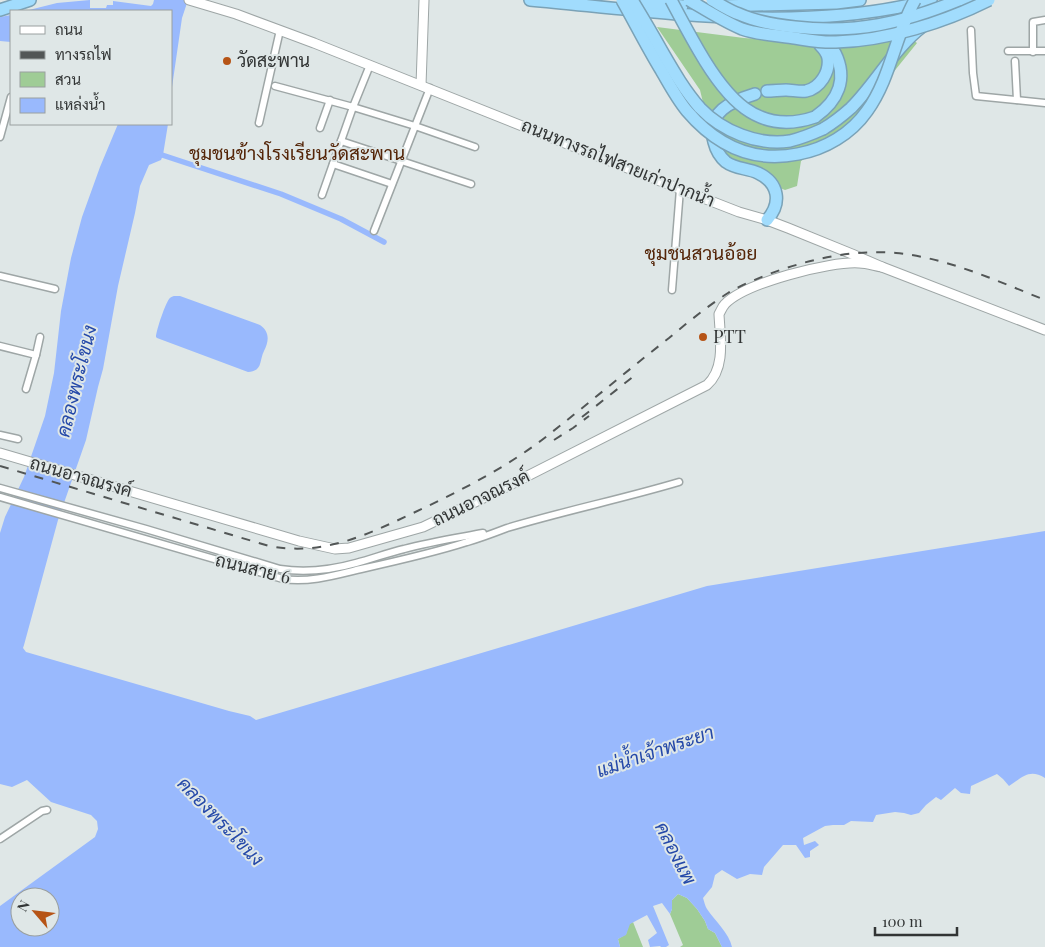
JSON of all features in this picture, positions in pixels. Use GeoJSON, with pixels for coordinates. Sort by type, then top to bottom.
{"type":"FeatureCollection","features":[{"type":"Feature","properties":{"kind":"highway"},"geometry":{"type":"LineString","coordinates":[[0,10],[30,0]]}},
{"type":"Feature","properties":{"kind":"highway"},"geometry":{"type":"LineString","coordinates":[[530,0],[695,15],[781,18],[818,17],[906,6],[931,0]]}},
{"type":"Feature","properties":{"kind":"highway"},"geometry":{"type":"LineString","coordinates":[[622,0],[675,94],[699,124],[711,135],[741,151],[771,157],[788,156],[821,148],[834,141],[857,123],[867,111],[882,84],[908,13],[915,0]]}},
{"type":"Feature","properties":{"kind":"highway"},"geometry":{"type":"LineString","coordinates":[[630,0],[690,7],[836,3],[860,0]]}},
{"type":"Feature","properties":{"kind":"highway"},"geometry":{"type":"LineString","coordinates":[[630,0],[689,94],[710,117],[723,127],[738,134],[755,139],[773,141],[789,141],[808,136],[838,119],[866,91],[897,50],[955,0]]}},
{"type":"Feature","properties":{"kind":"highway"},"geometry":{"type":"LineString","coordinates":[[671,0],[712,74],[737,102],[755,114],[776,122],[805,121],[815,117],[824,110],[836,96],[841,77],[840,67],[838,60],[825,39],[804,33],[747,28],[695,15]]}},
{"type":"Feature","properties":{"kind":"highway"},"geometry":{"type":"LineString","coordinates":[[689,0],[719,18],[744,29],[767,34],[834,42],[870,39],[907,31],[973,8],[989,0]]}},
{"type":"Feature","properties":{"kind":"highway"},"geometry":{"type":"LineString","coordinates":[[712,0],[739,14],[759,21],[799,28],[838,30],[869,27],[902,20],[959,0]]}},
{"type":"Feature","properties":{"kind":"highway"},"geometry":{"type":"LineString","coordinates":[[922,27],[938,17],[977,0]]}},
{"type":"Feature","properties":{"kind":"highway"},"geometry":{"type":"LineString","coordinates":[[767,220],[773,213],[777,203],[777,193],[774,187],[766,178],[758,173],[736,167],[723,160],[716,149],[712,130],[713,122],[730,103],[761,93],[783,90],[805,91],[821,81],[828,66],[827,54],[815,40],[804,33]]}},
{"type":"Feature","properties":{"kind":"street","name":"ถนนทางรถไฟสายเก่าปากน้ำ"},"geometry":{"type":"LineString","coordinates":[[191,0],[280,30],[430,88],[680,189],[739,212],[767,220],[1045,330]]}},
{"type":"Feature","properties":{"kind":"street"},"geometry":{"type":"LineString","coordinates":[[420,85],[424,0]]}},
{"type":"Feature","properties":{"kind":"street"},"geometry":{"type":"LineString","coordinates":[[1033,52],[1033,22],[1045,20]]}},
{"type":"Feature","properties":{"kind":"street"},"geometry":{"type":"LineString","coordinates":[[259,123],[280,30]]}},
{"type":"Feature","properties":{"kind":"street"},"geometry":{"type":"LineString","coordinates":[[971,30],[975,95],[1045,103]]}},
{"type":"Feature","properties":{"kind":"street"},"geometry":{"type":"LineString","coordinates":[[1008,51],[1045,52]]}},
{"type":"Feature","properties":{"kind":"street"},"geometry":{"type":"LineString","coordinates":[[1015,61],[1017,100]]}},
{"type":"Feature","properties":{"kind":"street"},"geometry":{"type":"LineString","coordinates":[[322,195],[370,65]]}},
{"type":"Feature","properties":{"kind":"street"},"geometry":{"type":"LineString","coordinates":[[275,86],[354,107],[475,147]]}},
{"type":"Feature","properties":{"kind":"street"},"geometry":{"type":"LineString","coordinates":[[374,231],[430,88]]}},
{"type":"Feature","properties":{"kind":"street"},"geometry":{"type":"LineString","coordinates":[[320,128],[330,100]]}},
{"type":"Feature","properties":{"kind":"street"},"geometry":{"type":"LineString","coordinates":[[0,137],[10,101]]}},
{"type":"Feature","properties":{"kind":"street"},"geometry":{"type":"LineString","coordinates":[[341,141],[471,184]]}},
{"type":"Feature","properties":{"kind":"street"},"geometry":{"type":"LineString","coordinates":[[334,164],[392,184]]}},
{"type":"Feature","properties":{"kind":"street"},"geometry":{"type":"LineString","coordinates":[[672,290],[680,189]]}},
{"type":"Feature","properties":{"kind":"street","name":"ถนนอาจณรงค์"},"geometry":{"type":"LineString","coordinates":[[0,453],[299,541],[340,549],[359,546],[423,527],[707,385],[716,374],[720,362],[719,314],[731,299],[745,291],[773,280],[817,268],[861,262],[882,267]]}},
{"type":"Feature","properties":{"kind":"street"},"geometry":{"type":"LineString","coordinates":[[0,276],[54,289]]}},
{"type":"Feature","properties":{"kind":"street"},"geometry":{"type":"LineString","coordinates":[[26,389],[40,337]]}},
{"type":"Feature","properties":{"kind":"street"},"geometry":{"type":"LineString","coordinates":[[0,346],[36,355]]}},
{"type":"Feature","properties":{"kind":"street"},"geometry":{"type":"LineString","coordinates":[[0,435],[18,439]]}},
{"type":"Feature","properties":{"kind":"street","name":"ถนนสาย 6"},"geometry":{"type":"LineString","coordinates":[[0,497],[292,580],[325,578],[405,559],[507,528],[679,482]]}},
{"type":"Feature","properties":{"kind":"street","name":"ถนนสาย 6"},"geometry":{"type":"LineString","coordinates":[[0,488],[280,569],[325,570],[355,564],[403,549],[507,528]]}},
{"type":"Feature","properties":{"kind":"street"},"geometry":{"type":"LineString","coordinates":[[0,839],[42,811],[47,810]]}},
{"type":"Feature","properties":{"kind":"green space"},"geometry":{"type":"Polygon","coordinates":[[[657,27],[744,38],[847,46],[903,32],[917,43],[892,74],[869,117],[801,161],[797,186],[785,190],[723,165],[714,148],[700,90],[657,27]]]}},
{"type":"Feature","properties":{"kind":"green space"},"geometry":{"type":"Polygon","coordinates":[[[678,894],[687,898],[697,909],[708,929],[715,933],[722,947],[680,947],[683,945],[670,914],[672,900],[678,894]]]}},
{"type":"Feature","properties":{"kind":"green space"},"geometry":{"type":"Polygon","coordinates":[[[633,922],[643,947],[620,947],[618,939],[626,934],[629,924],[633,922]]]}},
{"type":"Feature","properties":{"kind":"water"},"geometry":{"type":"Polygon","coordinates":[[[90,0],[90,8],[106,8],[107,5],[113,5],[113,1],[151,6],[154,0],[188,0],[182,18],[172,87],[172,10],[29,10],[57,3],[90,0]]]}},
{"type":"Feature","properties":{"kind":"water"},"geometry":{"type":"Polygon","coordinates":[[[10,15],[10,42],[0,41],[0,17],[10,15]]]}},
{"type":"Feature","properties":{"kind":"water"},"geometry":{"type":"Polygon","coordinates":[[[118,125],[168,125],[161,160],[149,165],[140,186],[118,286],[103,369],[86,440],[58,520],[23,648],[26,652],[250,716],[256,720],[707,586],[1045,531],[1045,778],[1030,774],[1009,786],[997,774],[971,786],[970,794],[961,793],[955,788],[941,800],[936,797],[919,813],[911,815],[895,812],[876,815],[873,822],[851,821],[844,825],[825,826],[803,838],[804,845],[815,841],[819,845],[810,851],[810,857],[805,858],[796,845],[783,845],[764,867],[762,875],[750,874],[737,879],[722,870],[715,875],[712,887],[703,898],[707,909],[725,932],[732,947],[722,947],[715,933],[708,929],[697,909],[687,898],[678,894],[672,900],[670,914],[662,903],[653,906],[669,945],[666,947],[650,947],[648,940],[657,933],[647,915],[630,924],[626,935],[618,939],[620,947],[0,947],[0,906],[10,899],[10,937],[60,937],[60,887],[26,887],[95,837],[98,829],[97,821],[91,815],[51,802],[27,780],[12,787],[0,784],[0,533],[5,517],[24,477],[45,416],[54,373],[61,311],[71,258],[82,217],[118,125]]]}},
{"type":"Feature","properties":{"kind":"water"},"geometry":{"type":"Polygon","coordinates":[[[174,296],[180,296],[260,325],[266,331],[268,340],[258,368],[248,372],[157,338],[158,329],[168,300],[174,296]]]}},
{"type":"Feature","properties":{"kind":"waterway"},"geometry":{"type":"LineString","coordinates":[[156,153],[281,194],[341,219],[384,242]]}},
{"type":"Feature","properties":{"kind":"railway"},"geometry":{"type":"LineString","coordinates":[[0,466],[269,546],[288,548],[325,546],[377,530],[481,479],[515,459],[547,436],[713,303],[741,286],[780,270],[845,254],[896,253],[953,265],[1045,300]]}},
{"type":"Feature","properties":{"kind":"railway"},"geometry":{"type":"LineString","coordinates":[[582,417],[634,376]]}},
{"type":"Feature","properties":{"kind":"railway"},"geometry":{"type":"LineString","coordinates":[[554,440],[589,416]]}},
{"type":"Feature","properties":{"kind":"place","name":"วัดสะพาน"},"geometry":{"type":"Point","coordinates":[227,61]}},
{"type":"Feature","properties":{"kind":"place","name":"PTT"},"geometry":{"type":"Point","coordinates":[703,337]}},
{"type":"Feature","properties":{"kind":"district","name":"ชุมชนข้างโรงเรียนวัดสะพาน"},"geometry":{"type":"Point","coordinates":[297,153]}},
{"type":"Feature","properties":{"kind":"district","name":"ชุมชนสวนอ้อย"},"geometry":{"type":"Point","coordinates":[701,253]}},
{"type":"Feature","properties":{"kind":"water label","name":"คลองพระโขนง"},"geometry":{"type":"Point","coordinates":[76,381]}},
{"type":"Feature","properties":{"kind":"water label","name":"แม่น้ำเจ้าพระยา"},"geometry":{"type":"Point","coordinates":[655,751]}},
{"type":"Feature","properties":{"kind":"water label","name":"คลองพระโขนง"},"geometry":{"type":"Point","coordinates":[221,821]}},
{"type":"Feature","properties":{"kind":"water label","name":"คลองแพ"},"geometry":{"type":"Point","coordinates":[676,853]}}]}
